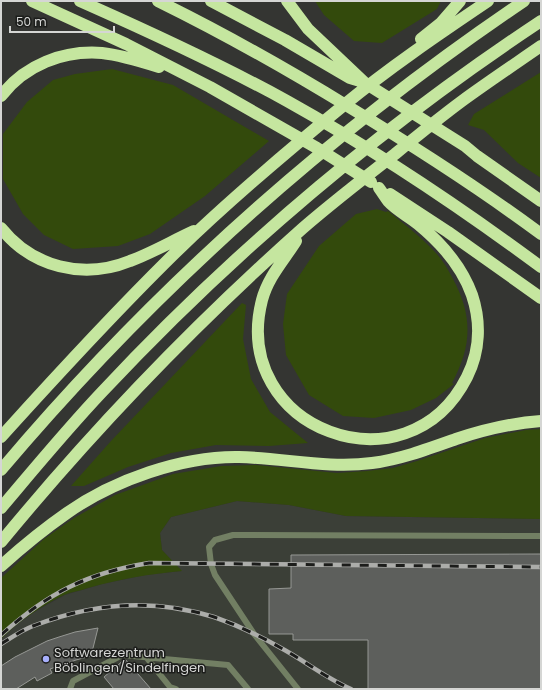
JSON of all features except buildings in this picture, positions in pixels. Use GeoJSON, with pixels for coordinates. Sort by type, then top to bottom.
{"type":"FeatureCollection","features":[{"type":"Feature","properties":{"kind":"highway"},"geometry":{"type":"LineString","coordinates":[[32,1],[126,44],[210,87],[317,148],[379,188],[387,200],[397,203],[454,236],[541,298]]}},
{"type":"Feature","properties":{"kind":"highway"},"geometry":{"type":"LineString","coordinates":[[80,1],[160,37],[289,102],[421,183],[492,231],[541,267]]}},
{"type":"Feature","properties":{"kind":"highway"},"geometry":{"type":"LineString","coordinates":[[158,1],[261,55],[311,84],[442,166],[541,234]]}},
{"type":"Feature","properties":{"kind":"highway"},"geometry":{"type":"LineString","coordinates":[[211,1],[266,30],[350,78],[365,83]]}},
{"type":"Feature","properties":{"kind":"highway"},"geometry":{"type":"LineString","coordinates":[[287,1],[308,29],[365,83],[465,146],[541,202]]}},
{"type":"Feature","properties":{"kind":"highway"},"geometry":{"type":"LineString","coordinates":[[400,63],[460,1]]}},
{"type":"Feature","properties":{"kind":"highway"},"geometry":{"type":"LineString","coordinates":[[1,437],[83,347],[173,255],[204,226],[299,142],[345,104],[488,1]]}},
{"type":"Feature","properties":{"kind":"highway"},"geometry":{"type":"LineString","coordinates":[[1,470],[62,399],[106,352],[162,295],[237,225],[303,167],[362,119],[447,55],[524,1]]}},
{"type":"Feature","properties":{"kind":"highway"},"geometry":{"type":"LineString","coordinates":[[1,508],[101,392],[254,243],[320,186],[390,130],[449,85],[541,21]]}},
{"type":"Feature","properties":{"kind":"highway"},"geometry":{"type":"LineString","coordinates":[[1,542],[58,474],[136,388],[214,310],[304,227],[462,101],[541,46]]}},
{"type":"Feature","properties":{"kind":"highway"},"geometry":{"type":"LineString","coordinates":[[529,55],[541,50]]}},
{"type":"Feature","properties":{"kind":"highway"},"geometry":{"type":"LineString","coordinates":[[1,96],[5,90],[25,72],[50,60],[77,54],[102,53],[118,56],[189,77]]}},
{"type":"Feature","properties":{"kind":"highway"},"geometry":{"type":"LineString","coordinates":[[304,227],[289,252],[275,271],[262,300],[258,335],[260,351],[266,370],[284,401],[297,414],[316,426],[334,433],[364,439],[379,439],[397,436],[413,430],[429,421],[444,409],[455,397],[464,383],[475,358],[478,338],[478,322],[472,294],[455,264],[426,230],[397,203]]}},
{"type":"Feature","properties":{"kind":"highway"},"geometry":{"type":"LineString","coordinates":[[1,228],[10,239],[26,252],[43,262],[74,270],[90,270],[106,268],[129,262],[204,226]]}},
{"type":"Feature","properties":{"kind":"highway"},"geometry":{"type":"LineString","coordinates":[[1,566],[68,512],[110,489],[161,469],[217,458],[238,457],[271,458],[337,465],[372,463],[411,455],[483,431],[515,424],[541,421]]}},
{"type":"Feature","properties":{"kind":"lane"},"geometry":{"type":"LineString","coordinates":[[298,689],[254,634],[216,575],[211,564],[209,547],[215,540],[233,535],[541,536]]}},
{"type":"Feature","properties":{"kind":"lane"},"geometry":{"type":"LineString","coordinates":[[70,689],[73,681],[122,655],[228,665],[248,689]]}},
{"type":"Feature","properties":{"kind":"lane"},"geometry":{"type":"LineString","coordinates":[[146,658],[170,686],[176,689]]}},
{"type":"Feature","properties":{"kind":"shaded area"},"geometry":{"type":"Polygon","coordinates":[[[237,501],[289,505],[346,516],[541,519],[541,689],[1,689],[1,639],[18,623],[34,612],[65,595],[102,584],[145,575],[181,571],[162,550],[160,533],[171,517],[237,501]]]}},
{"type":"Feature","properties":{"kind":"green space"},"geometry":{"type":"Polygon","coordinates":[[[315,1],[441,1],[437,9],[382,43],[354,41],[324,15],[315,1]]]}},
{"type":"Feature","properties":{"kind":"green space"},"geometry":{"type":"Polygon","coordinates":[[[112,69],[173,85],[269,141],[205,196],[150,234],[118,246],[73,249],[44,235],[23,214],[3,179],[3,134],[27,102],[53,80],[75,74],[112,69]]]}},
{"type":"Feature","properties":{"kind":"green space"},"geometry":{"type":"Polygon","coordinates":[[[541,72],[541,178],[518,163],[484,130],[468,125],[474,114],[541,72]]]}},
{"type":"Feature","properties":{"kind":"green space"},"geometry":{"type":"Polygon","coordinates":[[[377,209],[386,212],[388,211],[406,225],[437,254],[445,264],[460,293],[464,306],[468,331],[466,344],[459,369],[452,383],[454,384],[436,398],[411,410],[374,418],[343,416],[309,395],[286,355],[283,324],[287,294],[319,246],[356,214],[377,209]]]}},
{"type":"Feature","properties":{"kind":"green space"},"geometry":{"type":"Polygon","coordinates":[[[242,303],[246,305],[243,339],[251,379],[270,412],[308,443],[269,446],[216,445],[171,453],[128,467],[84,486],[71,486],[111,441],[242,303]]]}},
{"type":"Feature","properties":{"kind":"green space"},"geometry":{"type":"Polygon","coordinates":[[[541,429],[541,519],[346,516],[289,505],[237,501],[171,517],[160,533],[162,550],[182,571],[123,579],[67,594],[55,599],[31,614],[1,639],[1,578],[44,539],[74,518],[115,495],[173,474],[221,466],[256,465],[337,473],[393,468],[485,438],[526,430],[541,429]]]}},
{"type":"Feature","properties":{"kind":"railway"},"geometry":{"type":"LineString","coordinates":[[1,635],[35,607],[69,587],[106,573],[149,563],[541,567]]}},
{"type":"Feature","properties":{"kind":"railway"},"geometry":{"type":"LineString","coordinates":[[1,644],[29,628],[55,618],[78,612],[123,606],[146,605],[169,607],[214,617],[240,627],[290,653],[333,680],[351,689]]}},
{"type":"Feature","properties":{"kind":"place","name":"Softwarezentrum Böblingen/Sindelfingen"},"geometry":{"type":"Point","coordinates":[46,659]}}]}
